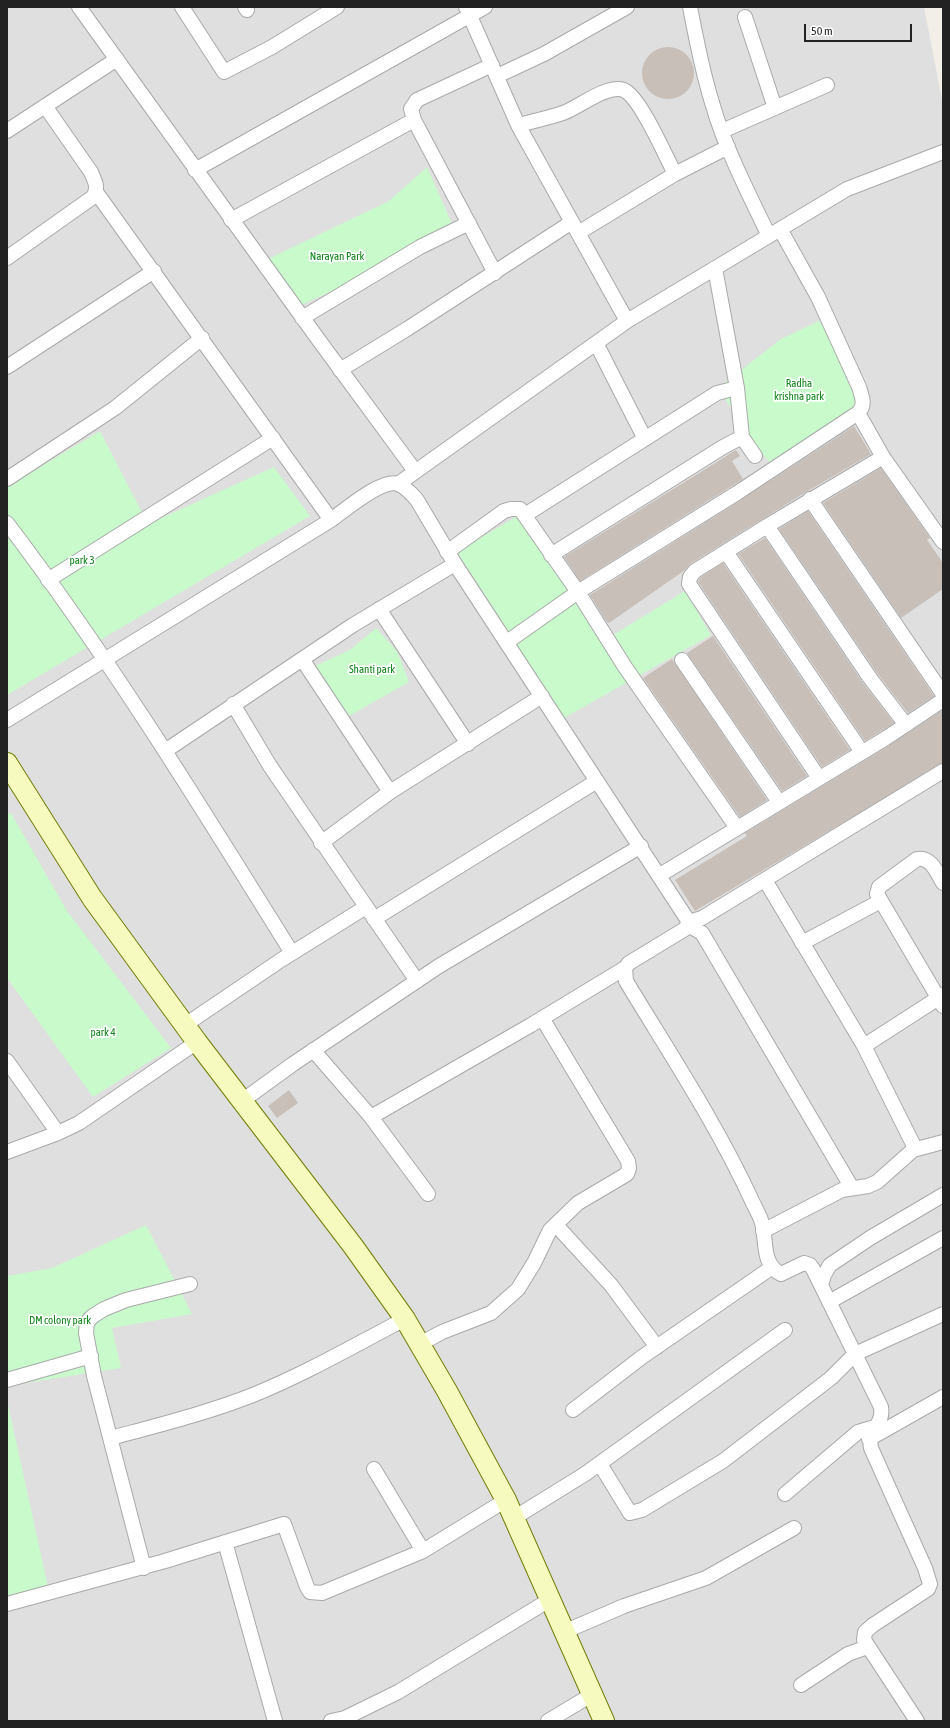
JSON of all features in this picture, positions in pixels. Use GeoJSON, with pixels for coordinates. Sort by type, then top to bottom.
{"type":"FeatureCollection","features":[{"type":"Feature","properties":{"kind":"street"},"geometry":{"type":"LineString","coordinates":[[79,7],[231,220],[415,471]]}},
{"type":"Feature","properties":{"kind":"street"},"geometry":{"type":"LineString","coordinates":[[182,7],[224,72],[272,47],[336,7]]}},
{"type":"Feature","properties":{"kind":"street"},"geometry":{"type":"LineString","coordinates":[[195,170],[468,11],[485,7]]}},
{"type":"Feature","properties":{"kind":"street"},"geometry":{"type":"LineString","coordinates":[[495,272],[414,120],[411,109],[417,100],[495,70],[544,54],[627,7]]}},
{"type":"Feature","properties":{"kind":"street"},"geometry":{"type":"LineString","coordinates":[[506,642],[578,592],[737,493],[862,409],[864,401],[859,387],[818,297],[774,232],[728,147],[697,47],[690,7]]}},
{"type":"Feature","properties":{"kind":"street"},"geometry":{"type":"LineString","coordinates":[[468,11],[518,125],[627,321]]}},
{"type":"Feature","properties":{"kind":"street"},"geometry":{"type":"LineString","coordinates":[[745,17],[775,108]]}},
{"type":"Feature","properties":{"kind":"street"},"geometry":{"type":"LineString","coordinates":[[7,131],[117,59]]}},
{"type":"Feature","properties":{"kind":"street"},"geometry":{"type":"LineString","coordinates":[[722,131],[827,85]]}},
{"type":"Feature","properties":{"kind":"street"},"geometry":{"type":"LineString","coordinates":[[518,125],[563,113],[601,93],[619,88],[627,91],[639,105],[675,174]]}},
{"type":"Feature","properties":{"kind":"street"},"geometry":{"type":"LineString","coordinates":[[7,258],[93,197],[96,192],[97,184],[91,172],[45,106]]}},
{"type":"Feature","properties":{"kind":"street"},"geometry":{"type":"LineString","coordinates":[[231,220],[414,120]]}},
{"type":"Feature","properties":{"kind":"street"},"geometry":{"type":"LineString","coordinates":[[340,370],[495,272],[575,227],[728,147]]}},
{"type":"Feature","properties":{"kind":"street"},"geometry":{"type":"LineString","coordinates":[[398,484],[627,321],[846,189],[943,152]]}},
{"type":"Feature","properties":{"kind":"street"},"geometry":{"type":"LineString","coordinates":[[96,192],[331,520]]}},
{"type":"Feature","properties":{"kind":"street"},"geometry":{"type":"LineString","coordinates":[[302,318],[420,247],[469,223]]}},
{"type":"Feature","properties":{"kind":"street"},"geometry":{"type":"LineString","coordinates":[[715,268],[737,388],[742,437],[755,456]]}},
{"type":"Feature","properties":{"kind":"street"},"geometry":{"type":"LineString","coordinates":[[7,367],[154,271]]}},
{"type":"Feature","properties":{"kind":"street"},"geometry":{"type":"LineString","coordinates":[[7,479],[115,408],[202,338]]}},
{"type":"Feature","properties":{"kind":"street"},"geometry":{"type":"LineString","coordinates":[[596,343],[645,439]]}},
{"type":"Feature","properties":{"kind":"street"},"geometry":{"type":"LineString","coordinates":[[526,515],[717,393],[737,388]]}},
{"type":"Feature","properties":{"kind":"street"},"geometry":{"type":"LineString","coordinates":[[858,413],[883,457],[943,542]]}},
{"type":"Feature","properties":{"kind":"street"},"geometry":{"type":"LineString","coordinates":[[551,555],[742,437]]}},
{"type":"Feature","properties":{"kind":"street"},"geometry":{"type":"LineString","coordinates":[[48,580],[273,438]]}},
{"type":"Feature","properties":{"kind":"street"},"geometry":{"type":"LineString","coordinates":[[819,778],[689,584],[690,577],[695,572],[767,526],[883,457]]}},
{"type":"Feature","properties":{"kind":"street"},"geometry":{"type":"LineString","coordinates":[[7,720],[331,520],[379,487],[388,483],[398,484],[410,491],[417,500],[447,552],[641,846],[688,923],[702,933],[852,1188]]}},
{"type":"Feature","properties":{"kind":"street"},"geometry":{"type":"LineString","coordinates":[[810,500],[943,694]]}},
{"type":"Feature","properties":{"kind":"street"},"geometry":{"type":"LineString","coordinates":[[447,552],[504,511],[520,509],[526,515],[551,555],[578,592],[625,666],[737,828]]}},
{"type":"Feature","properties":{"kind":"street"},"geometry":{"type":"LineString","coordinates":[[7,523],[105,659],[165,751],[292,953]]}},
{"type":"Feature","properties":{"kind":"street"},"geometry":{"type":"LineString","coordinates":[[767,526],[870,678],[906,724]]}},
{"type":"Feature","properties":{"kind":"street"},"geometry":{"type":"LineString","coordinates":[[726,552],[862,752]]}},
{"type":"Feature","properties":{"kind":"street"},"geometry":{"type":"LineString","coordinates":[[165,751],[233,704],[379,609],[455,564]]}},
{"type":"Feature","properties":{"kind":"street"},"geometry":{"type":"LineString","coordinates":[[379,609],[468,744]]}},
{"type":"Feature","properties":{"kind":"street"},"geometry":{"type":"LineString","coordinates":[[302,659],[390,792]]}},
{"type":"Feature","properties":{"kind":"street"},"geometry":{"type":"LineString","coordinates":[[682,660],[779,802]]}},
{"type":"Feature","properties":{"kind":"street"},"geometry":{"type":"LineString","coordinates":[[322,843],[390,792],[542,696]]}},
{"type":"Feature","properties":{"kind":"street"},"geometry":{"type":"LineString","coordinates":[[660,876],[862,752],[943,700]]}},
{"type":"Feature","properties":{"kind":"street"},"geometry":{"type":"LineString","coordinates":[[233,704],[270,766],[417,981]]}},
{"type":"Feature","properties":{"kind":"street"},"geometry":{"type":"LineString","coordinates":[[7,763],[92,898],[185,1026],[353,1246],[405,1319],[447,1391],[506,1500],[566,1631],[604,1721]]}},
{"type":"Feature","properties":{"kind":"street"},"geometry":{"type":"LineString","coordinates":[[371,1116],[542,1018],[625,968],[629,962],[685,929],[688,923],[702,918],[943,771]]}},
{"type":"Feature","properties":{"kind":"street"},"geometry":{"type":"LineString","coordinates":[[374,919],[598,781]]}},
{"type":"Feature","properties":{"kind":"street"},"geometry":{"type":"LineString","coordinates":[[242,1101],[313,1050],[439,966],[641,846]]}},
{"type":"Feature","properties":{"kind":"street"},"geometry":{"type":"LineString","coordinates":[[864,1046],[941,999],[878,900],[877,894],[879,887],[917,860],[923,858],[938,865],[943,883]]}},
{"type":"Feature","properties":{"kind":"street"},"geometry":{"type":"LineString","coordinates":[[765,880],[864,1046],[910,1136],[913,1150]]}},
{"type":"Feature","properties":{"kind":"street"},"geometry":{"type":"LineString","coordinates":[[802,943],[877,903],[878,900]]}},
{"type":"Feature","properties":{"kind":"street"},"geometry":{"type":"LineString","coordinates":[[185,1026],[292,953],[366,907]]}},
{"type":"Feature","properties":{"kind":"street"},"geometry":{"type":"LineString","coordinates":[[625,968],[626,981],[732,1158],[759,1216],[764,1231],[764,1244],[771,1266],[781,1274],[804,1263],[810,1265],[881,1407],[882,1414],[872,1434],[871,1448],[927,1572],[930,1584],[928,1590],[872,1625],[865,1632],[864,1640],[917,1721]]}},
{"type":"Feature","properties":{"kind":"street"},"geometry":{"type":"LineString","coordinates":[[420,1344],[442,1332],[491,1313],[518,1289],[534,1263],[550,1230],[578,1203],[627,1174],[629,1168],[628,1161],[542,1018]]}},
{"type":"Feature","properties":{"kind":"street"},"geometry":{"type":"LineString","coordinates":[[7,1152],[58,1133],[96,1113],[197,1042]]}},
{"type":"Feature","properties":{"kind":"street"},"geometry":{"type":"LineString","coordinates":[[313,1050],[371,1116],[428,1194]]}},
{"type":"Feature","properties":{"kind":"street"},"geometry":{"type":"LineString","coordinates":[[7,1061],[58,1133]]}},
{"type":"Feature","properties":{"kind":"street"},"geometry":{"type":"LineString","coordinates":[[764,1231],[842,1190],[868,1186],[877,1182],[913,1150],[943,1142]]}},
{"type":"Feature","properties":{"kind":"street"},"geometry":{"type":"LineString","coordinates":[[821,1286],[824,1275],[830,1265],[870,1238],[943,1195]]}},
{"type":"Feature","properties":{"kind":"street"},"geometry":{"type":"LineString","coordinates":[[556,1225],[611,1286],[657,1347]]}},
{"type":"Feature","properties":{"kind":"street"},"geometry":{"type":"LineString","coordinates":[[829,1302],[943,1238]]}},
{"type":"Feature","properties":{"kind":"street"},"geometry":{"type":"LineString","coordinates":[[574,1410],[657,1347],[771,1268],[771,1266]]}},
{"type":"Feature","properties":{"kind":"street"},"geometry":{"type":"LineString","coordinates":[[144,1568],[91,1356],[86,1333],[87,1322],[104,1309],[126,1300],[190,1284]]}},
{"type":"Feature","properties":{"kind":"street"},"geometry":{"type":"LineString","coordinates":[[600,1464],[630,1514],[642,1510],[723,1461],[831,1378],[854,1354],[943,1314]]}},
{"type":"Feature","properties":{"kind":"street"},"geometry":{"type":"LineString","coordinates":[[111,1438],[202,1413],[253,1394],[307,1370],[405,1319]]}},
{"type":"Feature","properties":{"kind":"street"},"geometry":{"type":"LineString","coordinates":[[514,1518],[600,1464],[785,1330]]}},
{"type":"Feature","properties":{"kind":"street"},"geometry":{"type":"LineString","coordinates":[[7,1380],[91,1356]]}},
{"type":"Feature","properties":{"kind":"street"},"geometry":{"type":"LineString","coordinates":[[785,1494],[858,1432],[872,1434],[943,1397]]}},
{"type":"Feature","properties":{"kind":"street"},"geometry":{"type":"LineString","coordinates":[[374,1469],[423,1550]]}},
{"type":"Feature","properties":{"kind":"street"},"geometry":{"type":"LineString","coordinates":[[7,1604],[144,1568],[284,1524],[307,1587],[310,1592],[316,1594],[423,1550],[506,1500]]}},
{"type":"Feature","properties":{"kind":"street"},"geometry":{"type":"LineString","coordinates":[[566,1631],[624,1606],[706,1578],[794,1528]]}},
{"type":"Feature","properties":{"kind":"street"},"geometry":{"type":"LineString","coordinates":[[225,1542],[275,1721]]}},
{"type":"Feature","properties":{"kind":"street"},"geometry":{"type":"LineString","coordinates":[[331,1721],[345,1718],[398,1692],[551,1599]]}},
{"type":"Feature","properties":{"kind":"street"},"geometry":{"type":"LineString","coordinates":[[801,1685],[848,1654],[862,1649],[866,1645]]}},
{"type":"Feature","properties":{"kind":"street"},"geometry":{"type":"LineString","coordinates":[[548,1721],[593,1694]]}},
{"type":"Feature","properties":{"kind":"shaded area"},"geometry":{"type":"Polygon","coordinates":[[[7,7],[924,7],[943,105],[943,1721],[7,1721],[7,7]]]}},
{"type":"Feature","properties":{"kind":"green space","name":"Narayan Park"},"geometry":{"type":"Polygon","coordinates":[[[427,167],[453,226],[368,274],[295,308],[266,260],[389,201],[427,167]]]}},
{"type":"Feature","properties":{"kind":"green space","name":"Radha krishna park"},"geometry":{"type":"Polygon","coordinates":[[[819,321],[844,350],[857,390],[858,413],[771,464],[752,440],[718,388],[781,339],[819,321]]]}},
{"type":"Feature","properties":{"kind":"green space","name":"park 3"},"geometry":{"type":"Polygon","coordinates":[[[100,431],[148,524],[274,467],[310,516],[7,695],[7,487],[100,431]]]}},
{"type":"Feature","properties":{"kind":"green space"},"geometry":{"type":"Polygon","coordinates":[[[519,515],[603,641],[685,591],[711,635],[564,718],[457,552],[519,515]]]}},
{"type":"Feature","properties":{"kind":"green space","name":"Shanti park"},"geometry":{"type":"Polygon","coordinates":[[[376,628],[397,651],[409,682],[349,716],[315,666],[350,650],[376,628]]]}},
{"type":"Feature","properties":{"kind":"green space","name":"park 4"},"geometry":{"type":"Polygon","coordinates":[[[11,813],[67,911],[171,1048],[93,1097],[7,978],[7,815],[11,813]]]}},
{"type":"Feature","properties":{"kind":"green space","name":"DM colony park"},"geometry":{"type":"Polygon","coordinates":[[[146,1225],[192,1314],[112,1328],[121,1368],[7,1386],[7,1276],[52,1268],[146,1225]]]}},
{"type":"Feature","properties":{"kind":"green space"},"geometry":{"type":"Polygon","coordinates":[[[7,1400],[50,1596],[7,1607],[7,1400]]]}},
{"type":"Feature","properties":{"kind":"building"},"geometry":{"type":"Polygon","coordinates":[[[663,47],[673,47],[687,54],[694,68],[694,78],[687,92],[673,99],[663,99],[653,95],[646,88],[642,78],[642,68],[646,58],[653,51],[663,47]]]}},
{"type":"Feature","properties":{"kind":"building"},"geometry":{"type":"Polygon","coordinates":[[[854,426],[871,454],[806,492],[690,564],[685,570],[609,623],[606,621],[590,595],[741,500],[854,426]]]}},
{"type":"Feature","properties":{"kind":"building"},"geometry":{"type":"Polygon","coordinates":[[[736,450],[740,456],[732,461],[743,479],[580,581],[564,557],[736,450]]]}},
{"type":"Feature","properties":{"kind":"building"},"geometry":{"type":"Polygon","coordinates":[[[881,468],[930,538],[927,540],[943,563],[943,589],[901,618],[823,503],[881,468]]]}},
{"type":"Feature","properties":{"kind":"building"},"geometry":{"type":"Polygon","coordinates":[[[808,511],[934,696],[908,713],[877,673],[779,529],[808,511]]]}},
{"type":"Feature","properties":{"kind":"building"},"geometry":{"type":"Polygon","coordinates":[[[765,538],[863,683],[894,723],[865,741],[738,554],[765,538]]]}},
{"type":"Feature","properties":{"kind":"building"},"geometry":{"type":"Polygon","coordinates":[[[723,563],[850,750],[822,767],[698,582],[701,577],[723,563]]]}},
{"type":"Feature","properties":{"kind":"building"},"geometry":{"type":"Polygon","coordinates":[[[713,636],[807,776],[782,791],[687,653],[713,636]]]}},
{"type":"Feature","properties":{"kind":"building"},"geometry":{"type":"Polygon","coordinates":[[[672,659],[767,800],[740,817],[643,678],[672,659]]]}},
{"type":"Feature","properties":{"kind":"building"},"geometry":{"type":"Polygon","coordinates":[[[943,710],[943,763],[695,911],[675,880],[747,836],[745,833],[890,745],[943,710]]]}},
{"type":"Feature","properties":{"kind":"building"},"geometry":{"type":"Polygon","coordinates":[[[289,1090],[298,1103],[277,1118],[268,1106],[289,1090]]]}}]}
